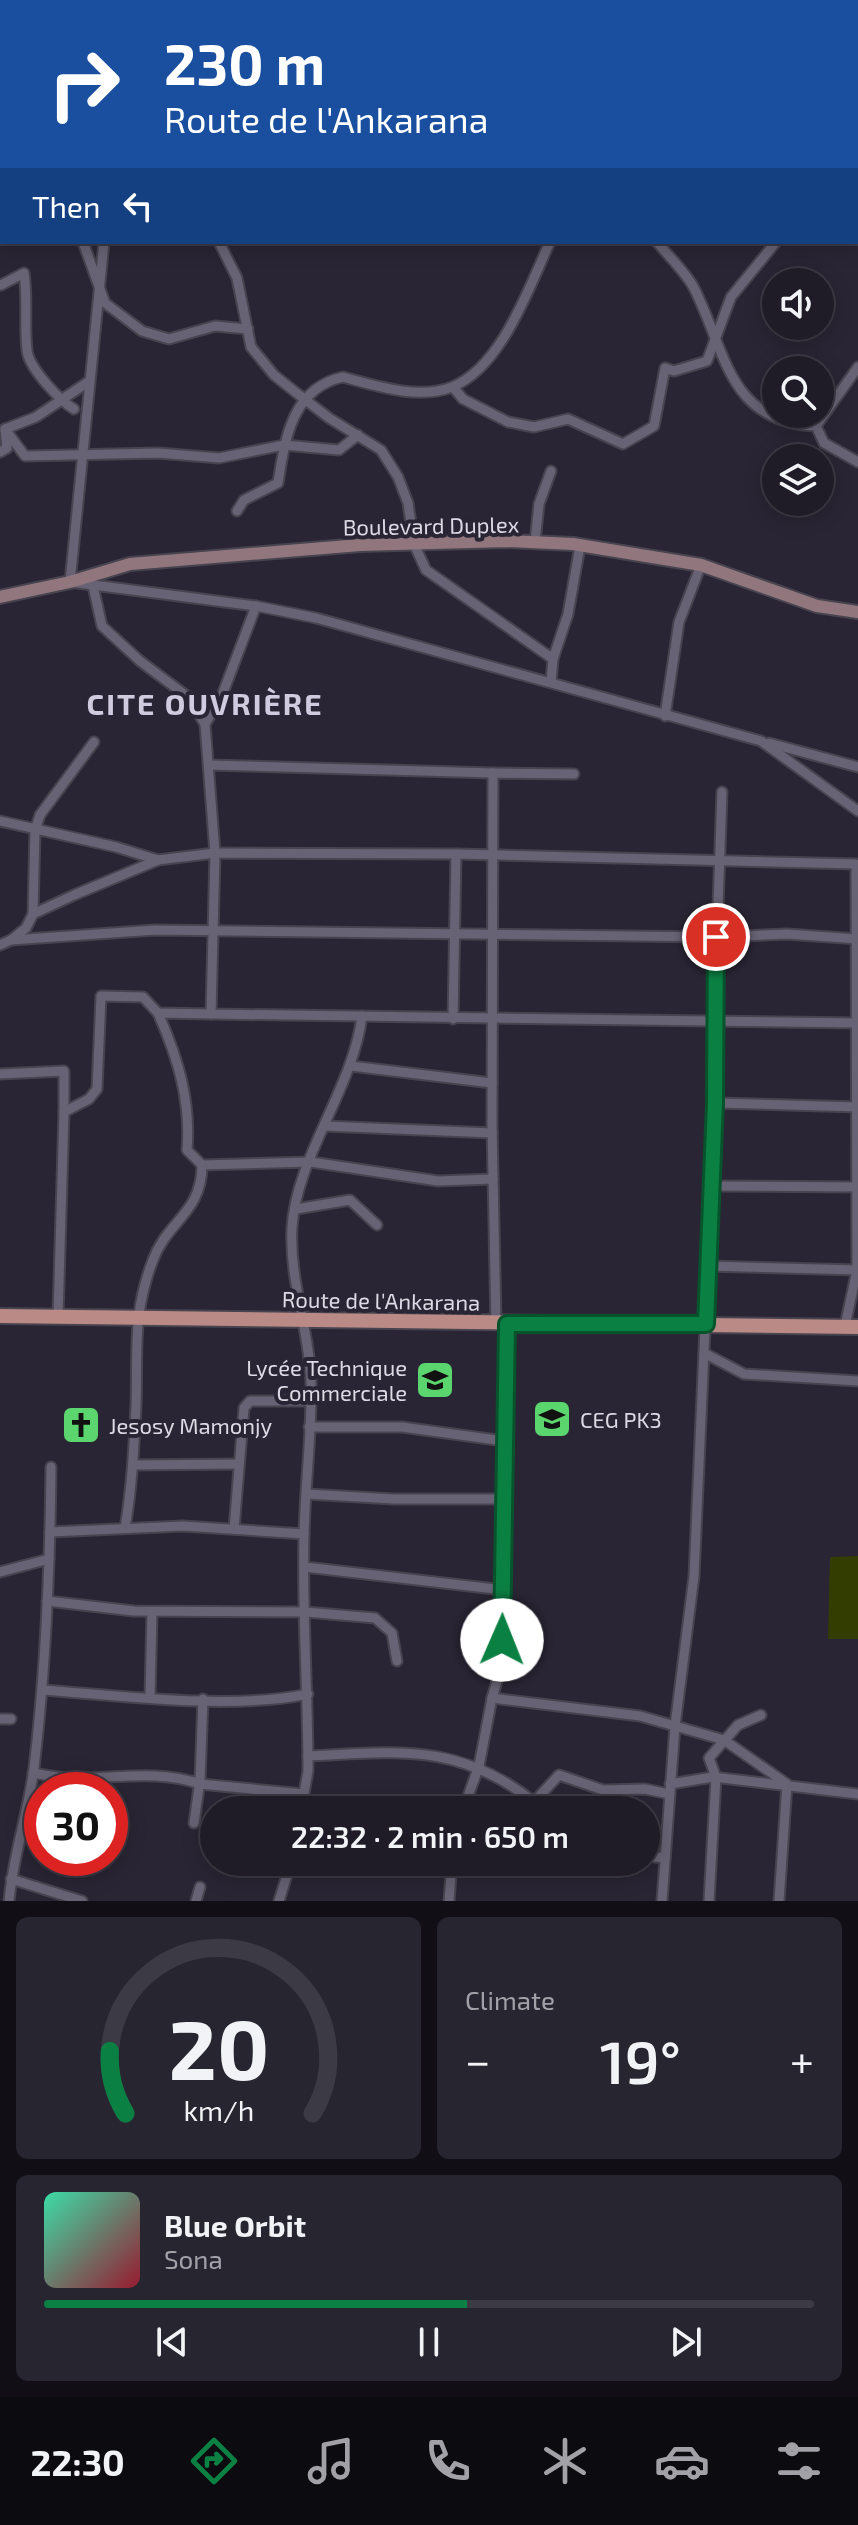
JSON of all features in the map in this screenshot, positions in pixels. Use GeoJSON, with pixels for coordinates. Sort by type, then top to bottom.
{"type":"FeatureCollection","features":[{"type":"Feature","properties":{"kind":"main road","name":"Route de l'Ankarana"},"geometry":{"type":"LineString","coordinates":[[0,1316],[852,1327]]}},
{"type":"Feature","properties":{"kind":"street"},"geometry":{"type":"LineString","coordinates":[[84,244],[105,303],[142,331],[169,339],[215,326],[248,329]]}},
{"type":"Feature","properties":{"kind":"street"},"geometry":{"type":"LineString","coordinates":[[104,244],[70,582],[256,606],[316,618],[858,767]]}},
{"type":"Feature","properties":{"kind":"street"},"geometry":{"type":"LineString","coordinates":[[220,244],[237,278],[251,347],[274,375],[304,399],[381,450],[398,477],[408,503],[414,544],[426,570],[553,659]]}},
{"type":"Feature","properties":{"kind":"street"},"geometry":{"type":"LineString","coordinates":[[237,511],[244,500],[278,483],[287,428],[304,399],[334,379],[343,377],[415,392],[453,387],[492,358],[549,244]]}},
{"type":"Feature","properties":{"kind":"street"},"geometry":{"type":"LineString","coordinates":[[659,244],[694,286],[742,396],[762,411]]}},
{"type":"Feature","properties":{"kind":"street"},"geometry":{"type":"LineString","coordinates":[[453,387],[463,399],[508,422],[534,427],[568,419],[623,444],[654,426],[665,368],[674,371],[707,361],[731,297],[774,244]]}},
{"type":"Feature","properties":{"kind":"street"},"geometry":{"type":"LineString","coordinates":[[1,285],[24,273],[28,300],[26,354],[60,401],[74,409]]}},
{"type":"Feature","properties":{"kind":"street"},"geometry":{"type":"LineString","coordinates":[[834,401],[858,367]]}},
{"type":"Feature","properties":{"kind":"street"},"geometry":{"type":"LineString","coordinates":[[5,429],[36,417],[88,382]]}},
{"type":"Feature","properties":{"kind":"street"},"geometry":{"type":"LineString","coordinates":[[817,428],[824,443],[858,462]]}},
{"type":"Feature","properties":{"kind":"street"},"geometry":{"type":"LineString","coordinates":[[5,429],[25,456],[158,453],[219,458],[284,445],[339,450],[358,435]]}},
{"type":"Feature","properties":{"kind":"street"},"geometry":{"type":"LineString","coordinates":[[0,452],[7,448],[5,429]]}},
{"type":"Feature","properties":{"kind":"street"},"geometry":{"type":"LineString","coordinates":[[535,542],[539,504],[551,471]]}},
{"type":"Feature","properties":{"kind":"street","name":"Boulevard Duplex"},"geometry":{"type":"LineString","coordinates":[[0,597],[70,582],[130,564],[360,545],[535,542],[701,565],[757,582],[817,606],[858,612]]}},
{"type":"Feature","properties":{"kind":"street"},"geometry":{"type":"LineString","coordinates":[[551,682],[553,659],[568,614],[580,546]]}},
{"type":"Feature","properties":{"kind":"street"},"geometry":{"type":"LineString","coordinates":[[665,716],[679,622],[701,565]]}},
{"type":"Feature","properties":{"kind":"street"},"geometry":{"type":"LineString","coordinates":[[93,586],[102,626],[140,661],[188,697],[205,724],[215,853],[211,1014]]}},
{"type":"Feature","properties":{"kind":"street"},"geometry":{"type":"LineString","coordinates":[[205,724],[221,698],[256,606]]}},
{"type":"Feature","properties":{"kind":"street"},"geometry":{"type":"LineString","coordinates":[[761,741],[858,811]]}},
{"type":"Feature","properties":{"kind":"street"},"geometry":{"type":"LineString","coordinates":[[0,945],[26,928],[33,914],[35,830],[40,815],[94,742]]}},
{"type":"Feature","properties":{"kind":"street"},"geometry":{"type":"LineString","coordinates":[[210,765],[574,774]]}},
{"type":"Feature","properties":{"kind":"street"},"geometry":{"type":"LineString","coordinates":[[468,1796],[479,1766],[502,1664],[504,1590],[501,1324],[492,1133],[493,773]]}},
{"type":"Feature","properties":{"kind":"street"},"geometry":{"type":"LineString","coordinates":[[662,1901],[675,1726],[694,1576],[715,1103],[714,1021],[722,792]]}},
{"type":"Feature","properties":{"kind":"street"},"geometry":{"type":"LineString","coordinates":[[0,821],[116,847],[158,860]]}},
{"type":"Feature","properties":{"kind":"street"},"geometry":{"type":"LineString","coordinates":[[33,914],[158,860],[215,853],[340,856],[456,854],[493,858],[718,859],[856,864],[857,1270],[852,1327]]}},
{"type":"Feature","properties":{"kind":"street"},"geometry":{"type":"LineString","coordinates":[[453,1019],[456,854]]}},
{"type":"Feature","properties":{"kind":"street"},"geometry":{"type":"LineString","coordinates":[[11,940],[155,930],[716,937],[787,934],[857,939]]}},
{"type":"Feature","properties":{"kind":"street"},"geometry":{"type":"LineString","coordinates":[[64,1112],[89,1099],[97,1089],[101,996],[143,997],[158,1013],[173,1046],[187,1096],[187,1150],[202,1165],[311,1162],[438,1181],[493,1179]]}},
{"type":"Feature","properties":{"kind":"street"},"geometry":{"type":"LineString","coordinates":[[158,1013],[857,1023]]}},
{"type":"Feature","properties":{"kind":"street"},"geometry":{"type":"LineString","coordinates":[[128,1778],[184,1778],[200,1784],[304,1794],[308,1756],[308,1694],[304,1534],[310,1401],[304,1322],[295,1287],[292,1226],[311,1162],[351,1066],[362,1016]]}},
{"type":"Feature","properties":{"kind":"street"},"geometry":{"type":"LineString","coordinates":[[351,1066],[492,1083]]}},
{"type":"Feature","properties":{"kind":"street"},"geometry":{"type":"LineString","coordinates":[[0,1074],[64,1071],[58,1316]]}},
{"type":"Feature","properties":{"kind":"street"},"geometry":{"type":"LineString","coordinates":[[715,1103],[856,1107]]}},
{"type":"Feature","properties":{"kind":"street"},"geometry":{"type":"LineString","coordinates":[[325,1126],[492,1133]]}},
{"type":"Feature","properties":{"kind":"street"},"geometry":{"type":"LineString","coordinates":[[125,1528],[133,1465],[140,1295],[159,1244],[191,1209],[199,1194],[202,1165]]}},
{"type":"Feature","properties":{"kind":"street"},"geometry":{"type":"LineString","coordinates":[[711,1186],[856,1187]]}},
{"type":"Feature","properties":{"kind":"street"},"geometry":{"type":"LineString","coordinates":[[296,1209],[350,1200],[377,1225]]}},
{"type":"Feature","properties":{"kind":"street"},"geometry":{"type":"LineString","coordinates":[[707,1266],[772,1271],[857,1270]]}},
{"type":"Feature","properties":{"kind":"street"},"geometry":{"type":"LineString","coordinates":[[704,1353],[744,1374],[858,1381]]}},
{"type":"Feature","properties":{"kind":"street"},"geometry":{"type":"LineString","coordinates":[[234,1529],[241,1424],[250,1401],[310,1401]]}},
{"type":"Feature","properties":{"kind":"street"},"geometry":{"type":"LineString","coordinates":[[309,1427],[402,1427],[504,1441]]}},
{"type":"Feature","properties":{"kind":"street"},"geometry":{"type":"LineString","coordinates":[[133,1465],[238,1464]]}},
{"type":"Feature","properties":{"kind":"street"},"geometry":{"type":"LineString","coordinates":[[33,1772],[43,1690],[51,1467]]}},
{"type":"Feature","properties":{"kind":"street"},"geometry":{"type":"LineString","coordinates":[[307,1494],[393,1499],[503,1499]]}},
{"type":"Feature","properties":{"kind":"street"},"geometry":{"type":"LineString","coordinates":[[50,1532],[183,1526],[304,1534]]}},
{"type":"Feature","properties":{"kind":"street"},"geometry":{"type":"LineString","coordinates":[[0,1572],[49,1559]]}},
{"type":"Feature","properties":{"kind":"street"},"geometry":{"type":"LineString","coordinates":[[305,1567],[504,1590]]}},
{"type":"Feature","properties":{"kind":"street"},"geometry":{"type":"LineString","coordinates":[[47,1601],[152,1612],[306,1612],[375,1618],[392,1633],[397,1661]]}},
{"type":"Feature","properties":{"kind":"street"},"geometry":{"type":"LineString","coordinates":[[150,1697],[152,1612]]}},
{"type":"Feature","properties":{"kind":"street"},"geometry":{"type":"LineString","coordinates":[[43,1690],[277,1701],[308,1694]]}},
{"type":"Feature","properties":{"kind":"street"},"geometry":{"type":"LineString","coordinates":[[492,1698],[640,1716],[724,1740],[787,1784]]}},
{"type":"Feature","properties":{"kind":"street"},"geometry":{"type":"LineString","coordinates":[[194,1823],[200,1784],[203,1699]]}},
{"type":"Feature","properties":{"kind":"street"},"geometry":{"type":"LineString","coordinates":[[709,1901],[716,1777],[709,1758],[738,1725],[761,1715]]}},
{"type":"Feature","properties":{"kind":"street"},"geometry":{"type":"LineString","coordinates":[[308,1756],[405,1753],[443,1756],[479,1766],[504,1778],[534,1802],[559,1775],[603,1790],[670,1789],[716,1777],[858,1794]]}},
{"type":"Feature","properties":{"kind":"street"},"geometry":{"type":"LineString","coordinates":[[779,1901],[787,1784]]}},
{"type":"Feature","properties":{"kind":"street"},"geometry":{"type":"LineString","coordinates":[[9,1901],[24,1816]]}},
{"type":"Feature","properties":{"kind":"street"},"geometry":{"type":"LineString","coordinates":[[660,1857],[665,1858]]}},
{"type":"Feature","properties":{"kind":"street"},"geometry":{"type":"LineString","coordinates":[[279,1901],[287,1876]]}},
{"type":"Feature","properties":{"kind":"street"},"geometry":{"type":"LineString","coordinates":[[449,1901],[451,1876]]}},
{"type":"Feature","properties":{"kind":"street"},"geometry":{"type":"LineString","coordinates":[[11,1879],[82,1901]]}},
{"type":"Feature","properties":{"kind":"street"},"geometry":{"type":"LineString","coordinates":[[196,1901],[200,1887]]}},
{"type":"Feature","properties":{"kind":"green space"},"geometry":{"type":"Polygon","coordinates":[[[858,1556],[858,1639],[828,1639],[830,1557],[858,1556]]]}},
{"type":"Feature","properties":{"kind":"place","name":"Lycée Technique Commerciale"},"geometry":{"type":"Point","coordinates":[435,1380]}},
{"type":"Feature","properties":{"kind":"place","name":"CEG PK3"},"geometry":{"type":"Point","coordinates":[552,1419]}},
{"type":"Feature","properties":{"kind":"place","name":"Jesosy Mamonjy"},"geometry":{"type":"Point","coordinates":[81,1425]}},
{"type":"Feature","properties":{"kind":"district","name":"CITE OUVRIÈRE"},"geometry":{"type":"Point","coordinates":[205,703]}},
{"type":"Feature","properties":{"kind":"route"},"geometry":{"type":"LineString","coordinates":[[502,1640],[507,1324],[706,1324],[715,1103],[716,937]]}}]}
